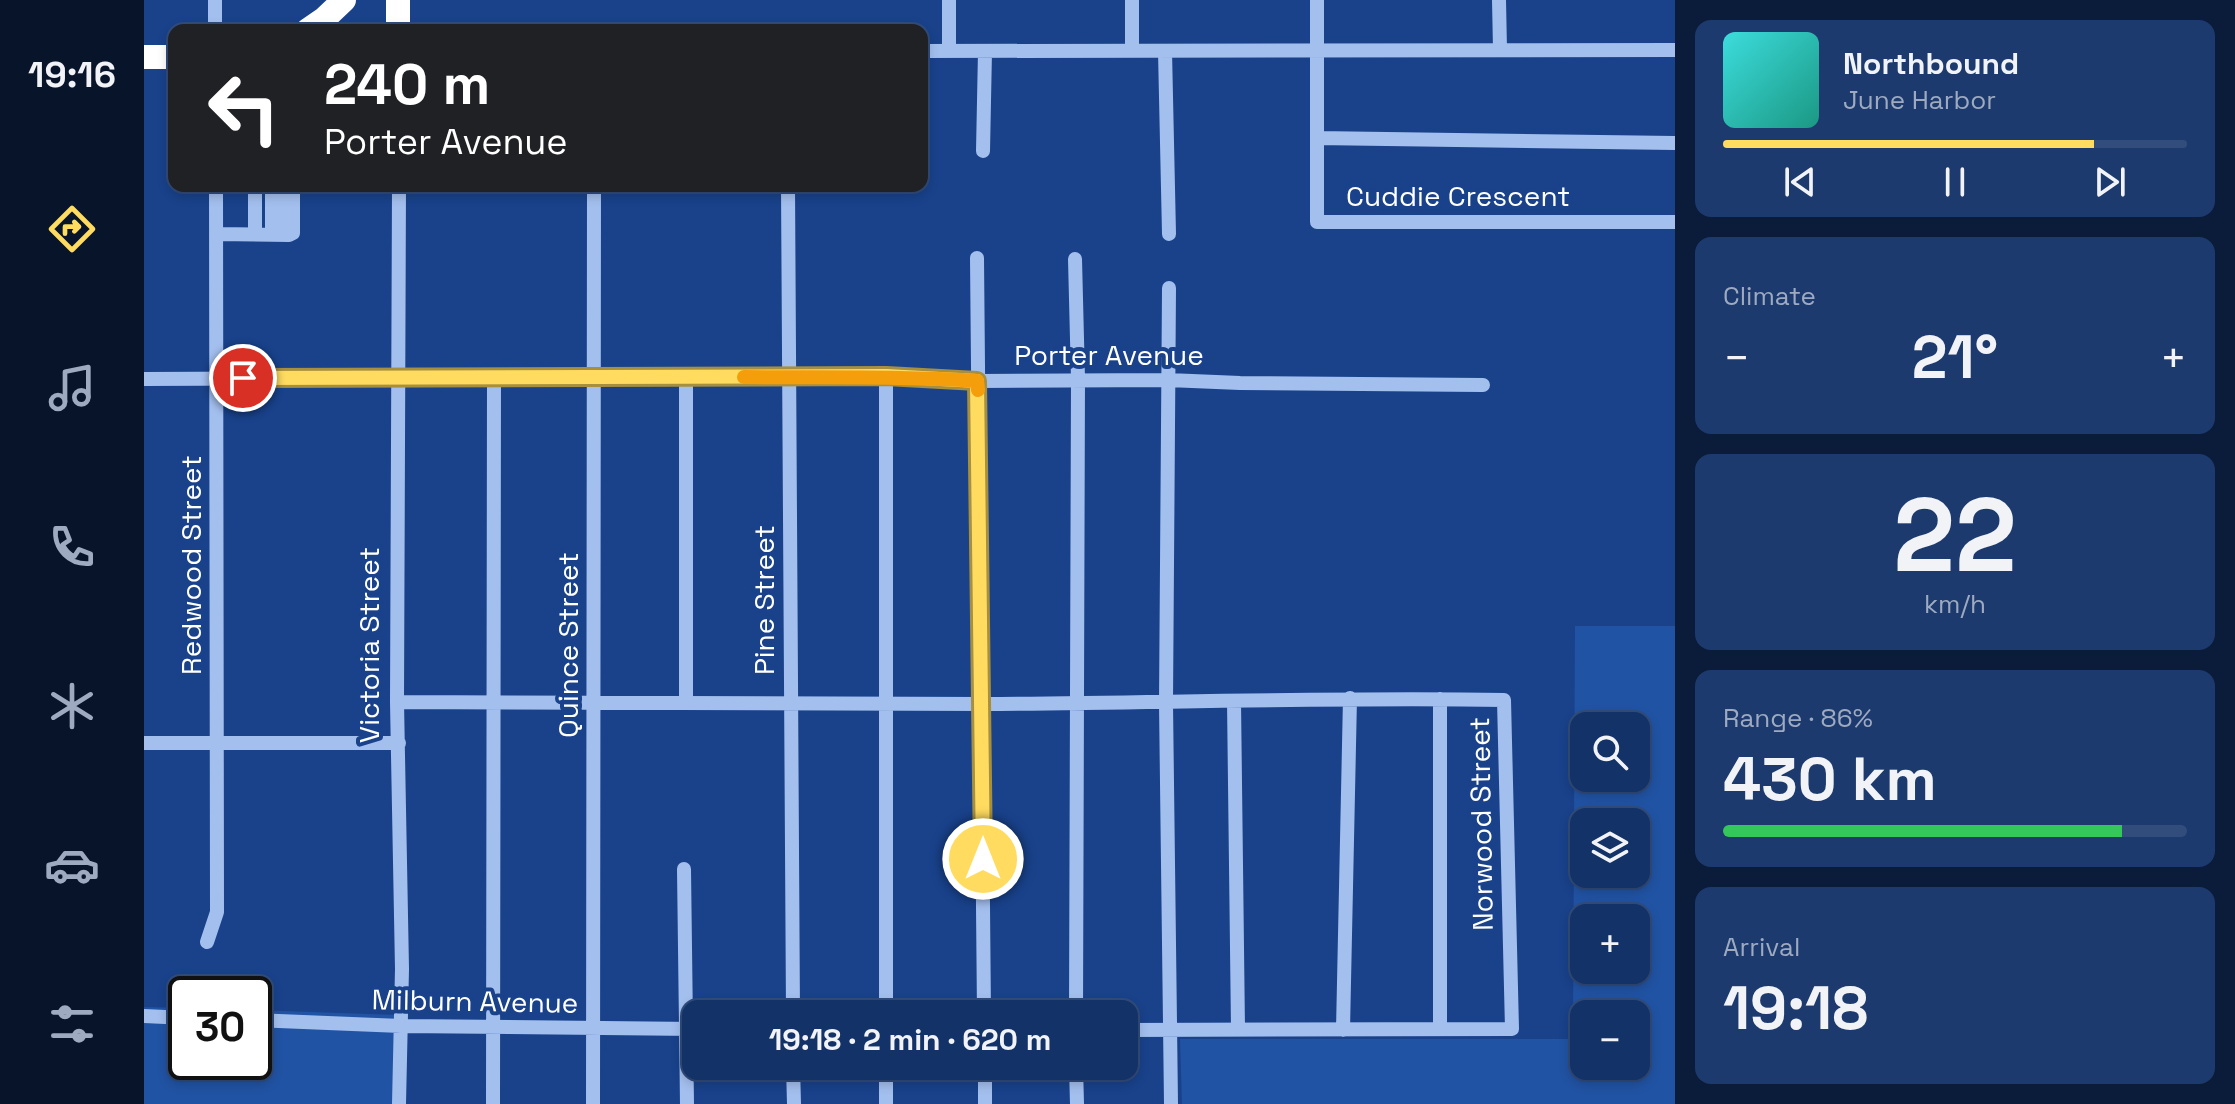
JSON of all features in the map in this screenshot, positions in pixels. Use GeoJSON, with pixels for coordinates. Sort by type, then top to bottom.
{"type":"FeatureCollection","features":[{"type":"Feature","properties":{"kind":"highway"},"geometry":{"type":"LineString","coordinates":[[317,24],[344,0]]}},
{"type":"Feature","properties":{"kind":"highway"},"geometry":{"type":"LineString","coordinates":[[398,0],[398,24]]}},
{"type":"Feature","properties":{"kind":"highway"},"geometry":{"type":"LineString","coordinates":[[144,57],[168,57]]}},
{"type":"Feature","properties":{"kind":"street"},"geometry":{"type":"LineString","coordinates":[[215,0],[215,24]]}},
{"type":"Feature","properties":{"kind":"street"},"geometry":{"type":"LineString","coordinates":[[949,0],[949,51]]}},
{"type":"Feature","properties":{"kind":"street"},"geometry":{"type":"LineString","coordinates":[[1132,0],[1132,51]]}},
{"type":"Feature","properties":{"kind":"street","name":"Cuddie Crescent"},"geometry":{"type":"LineString","coordinates":[[1317,0],[1317,222],[1675,222]]}},
{"type":"Feature","properties":{"kind":"street"},"geometry":{"type":"LineString","coordinates":[[1499,0],[1500,49]]}},
{"type":"Feature","properties":{"kind":"street"},"geometry":{"type":"LineString","coordinates":[[928,51],[1675,50]]}},
{"type":"Feature","properties":{"kind":"street"},"geometry":{"type":"LineString","coordinates":[[983,151],[985,51]]}},
{"type":"Feature","properties":{"kind":"street"},"geometry":{"type":"LineString","coordinates":[[1165,51],[1169,234]]}},
{"type":"Feature","properties":{"kind":"street"},"geometry":{"type":"LineString","coordinates":[[1317,138],[1675,143]]}},
{"type":"Feature","properties":{"kind":"street","name":"Redwood Street"},"geometry":{"type":"LineString","coordinates":[[207,942],[217,912],[216,192]]}},
{"type":"Feature","properties":{"kind":"street"},"geometry":{"type":"LineString","coordinates":[[255,192],[255,234]]}},
{"type":"Feature","properties":{"kind":"street"},"geometry":{"type":"LineString","coordinates":[[273,192],[277,234]]}},
{"type":"Feature","properties":{"kind":"street"},"geometry":{"type":"LineString","coordinates":[[277,234],[281,192]]}},
{"type":"Feature","properties":{"kind":"street"},"geometry":{"type":"LineString","coordinates":[[216,234],[289,235],[294,229],[293,192]]}},
{"type":"Feature","properties":{"kind":"street","name":"Victoria Street"},"geometry":{"type":"LineString","coordinates":[[399,192],[399,1104]]}},
{"type":"Feature","properties":{"kind":"street","name":"Quince Street"},"geometry":{"type":"LineString","coordinates":[[593,1104],[594,192]]}},
{"type":"Feature","properties":{"kind":"street","name":"Pine Street"},"geometry":{"type":"LineString","coordinates":[[788,192],[793,1000]]}},
{"type":"Feature","properties":{"kind":"street"},"geometry":{"type":"LineString","coordinates":[[977,258],[984,1000]]}},
{"type":"Feature","properties":{"kind":"street"},"geometry":{"type":"LineString","coordinates":[[1075,259],[1078,379],[1076,1000]]}},
{"type":"Feature","properties":{"kind":"street"},"geometry":{"type":"LineString","coordinates":[[1169,288],[1166,703],[1171,1104]]}},
{"type":"Feature","properties":{"kind":"street"},"geometry":{"type":"LineString","coordinates":[[886,376],[886,1000]]}},
{"type":"Feature","properties":{"kind":"street","name":"Porter Avenue"},"geometry":{"type":"LineString","coordinates":[[144,379],[886,376],[977,381],[1078,379],[1483,385]]}},
{"type":"Feature","properties":{"kind":"street"},"geometry":{"type":"LineString","coordinates":[[493,1104],[494,377]]}},
{"type":"Feature","properties":{"kind":"street"},"geometry":{"type":"LineString","coordinates":[[686,377],[686,702]]}},
{"type":"Feature","properties":{"kind":"street"},"geometry":{"type":"LineString","coordinates":[[1343,1030],[1350,698]]}},
{"type":"Feature","properties":{"kind":"street"},"geometry":{"type":"LineString","coordinates":[[397,702],[982,704],[1440,699]]}},
{"type":"Feature","properties":{"kind":"street","name":"Norwood Street"},"geometry":{"type":"LineString","coordinates":[[1170,1031],[1512,1029],[1504,700],[1440,699],[1440,1028]]}},
{"type":"Feature","properties":{"kind":"street"},"geometry":{"type":"LineString","coordinates":[[1234,701],[1238,1029]]}},
{"type":"Feature","properties":{"kind":"street"},"geometry":{"type":"LineString","coordinates":[[144,743],[399,743]]}},
{"type":"Feature","properties":{"kind":"street"},"geometry":{"type":"LineString","coordinates":[[684,869],[691,1000]]}},
{"type":"Feature","properties":{"kind":"street"},"geometry":{"type":"LineString","coordinates":[[144,1016],[168,1017]]}},
{"type":"Feature","properties":{"kind":"street","name":"Milburn Avenue"},"geometry":{"type":"LineString","coordinates":[[272,1021],[401,1026],[682,1029]]}},
{"type":"Feature","properties":{"kind":"street"},"geometry":{"type":"LineString","coordinates":[[1138,1030],[1170,1031]]}},
{"type":"Feature","properties":{"kind":"street"},"geometry":{"type":"LineString","coordinates":[[687,1104],[689,1080]]}},
{"type":"Feature","properties":{"kind":"street"},"geometry":{"type":"LineString","coordinates":[[793,1080],[794,1104]]}},
{"type":"Feature","properties":{"kind":"street"},"geometry":{"type":"LineString","coordinates":[[886,1080],[886,1104]]}},
{"type":"Feature","properties":{"kind":"street"},"geometry":{"type":"LineString","coordinates":[[985,1080],[985,1104]]}},
{"type":"Feature","properties":{"kind":"street"},"geometry":{"type":"LineString","coordinates":[[1076,1080],[1077,1104]]}},
{"type":"Feature","properties":{"kind":"shaded area"},"geometry":{"type":"Polygon","coordinates":[[[1575,626],[1675,626],[1675,1104],[1182,1104],[1180,1039],[1570,1039],[1570,1080],[1650,1080],[1650,1000],[1573,1000],[1573,984],[1650,984],[1650,904],[1574,904],[1574,888],[1650,888],[1650,808],[1574,808],[1574,792],[1650,792],[1650,712],[1575,712],[1575,626]]]}},
{"type":"Feature","properties":{"kind":"shaded area"},"geometry":{"type":"Polygon","coordinates":[[[144,1007],[168,1008],[168,1080],[272,1080],[272,1011],[397,1015],[397,1104],[144,1104],[144,1007]]]}},
{"type":"Feature","properties":{"kind":"slow traffic"},"geometry":{"type":"LineString","coordinates":[[744,377],[947,379],[977,381],[978,390]]}},
{"type":"Feature","properties":{"kind":"route"},"geometry":{"type":"LineString","coordinates":[[243,378],[886,376],[977,381],[983,859]]}}]}
